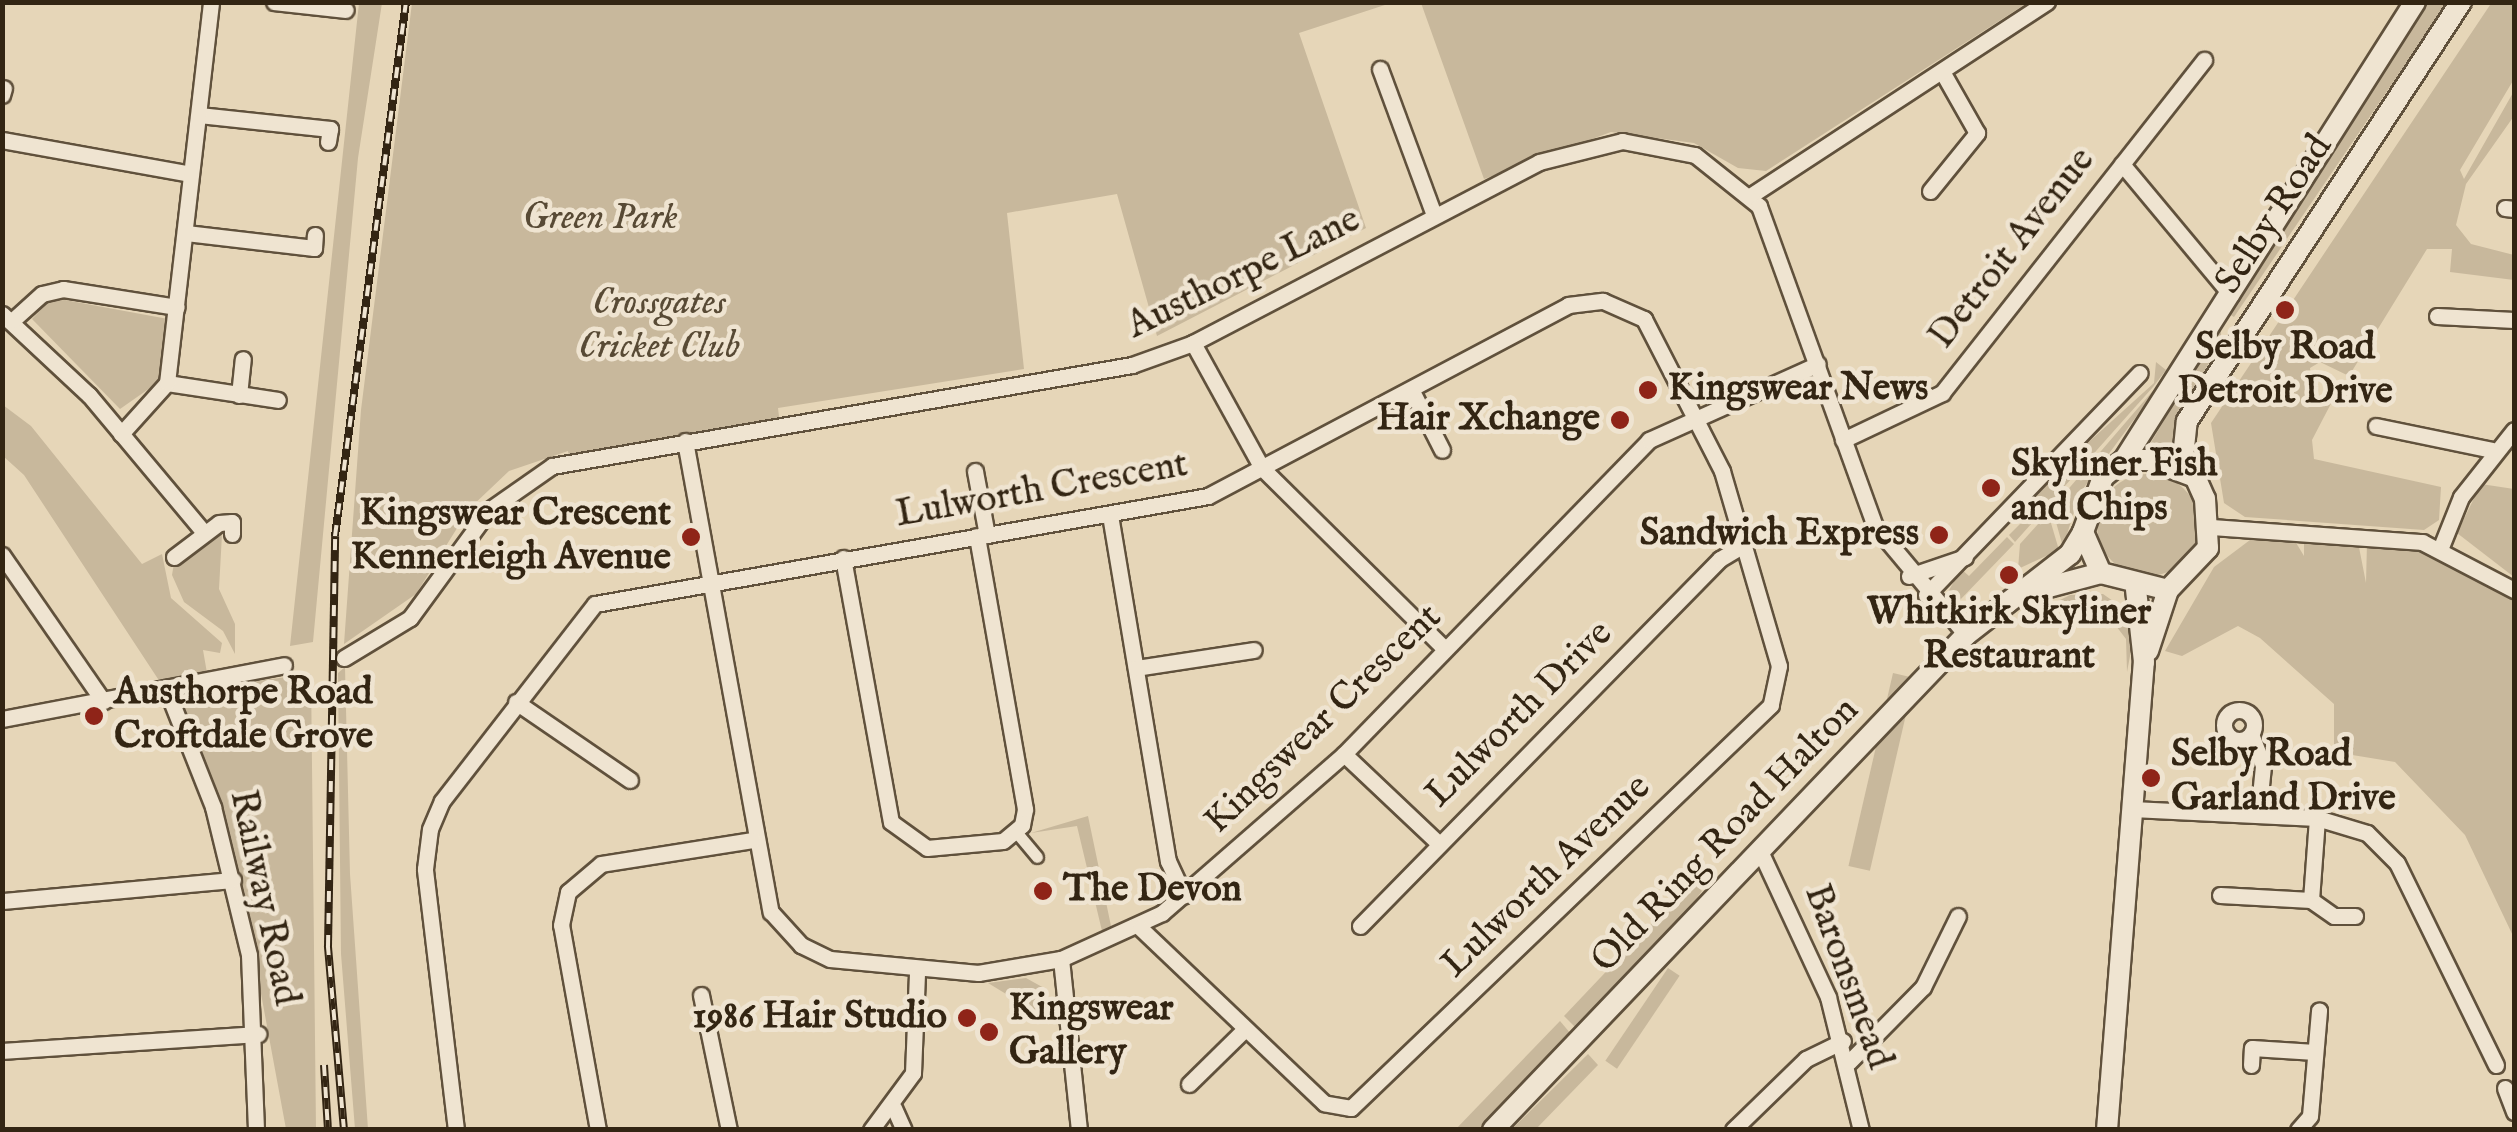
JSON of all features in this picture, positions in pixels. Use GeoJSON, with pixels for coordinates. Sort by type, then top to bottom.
{"type":"FeatureCollection","features":[{"type":"Feature","properties":{"kind":"main road","name":"Selby Road"},"geometry":{"type":"LineString","coordinates":[[2124,460],[2415,2]]}},
{"type":"Feature","properties":{"kind":"main road","name":"Selby Road"},"geometry":{"type":"LineString","coordinates":[[2194,477],[2182,436],[2194,404],[2461,2]]}},
{"type":"Feature","properties":{"kind":"main road"},"geometry":{"type":"LineString","coordinates":[[2144,662],[2168,590],[2196,566],[2212,527],[2194,477],[2124,460],[2091,496],[2083,532],[2101,573],[2136,589],[2168,590]]}},
{"type":"Feature","properties":{"kind":"main road","name":"Old Ring Road Halton"},"geometry":{"type":"LineString","coordinates":[[1492,1130],[1966,635],[2014,597],[2083,532]]}},
{"type":"Feature","properties":{"kind":"main road","name":"Old Ring Road Halton"},"geometry":{"type":"LineString","coordinates":[[2014,597],[2101,573]]}},
{"type":"Feature","properties":{"kind":"main road"},"geometry":{"type":"LineString","coordinates":[[2107,1130],[2144,662],[2136,589]]}},
{"type":"Feature","properties":{"kind":"street"},"geometry":{"type":"LineString","coordinates":[[121,434],[167,383],[211,2]]}},
{"type":"Feature","properties":{"kind":"street"},"geometry":{"type":"LineString","coordinates":[[274,2],[346,10]]}},
{"type":"Feature","properties":{"kind":"street"},"geometry":{"type":"LineString","coordinates":[[1966,635],[1909,576],[1875,526],[1779,242],[1750,196],[1944,75],[2047,2]]}},
{"type":"Feature","properties":{"kind":"street","name":"Detroit Avenue"},"geometry":{"type":"LineString","coordinates":[[1843,440],[1942,392],[2204,60]]}},
{"type":"Feature","properties":{"kind":"street"},"geometry":{"type":"LineString","coordinates":[[1380,69],[1434,216]]}},
{"type":"Feature","properties":{"kind":"street"},"geometry":{"type":"LineString","coordinates":[[1930,191],[1978,134],[1944,75]]}},
{"type":"Feature","properties":{"kind":"street"},"geometry":{"type":"LineString","coordinates":[[199,115],[330,129]]}},
{"type":"Feature","properties":{"kind":"street"},"geometry":{"type":"LineString","coordinates":[[2,140],[191,174]]}},
{"type":"Feature","properties":{"kind":"street","name":"Austhorpe Lane"},"geometry":{"type":"LineString","coordinates":[[344,658],[410,618],[520,482],[552,466],[1132,365],[1193,343],[1554,155],[1622,142],[1695,155],[1750,196]]}},
{"type":"Feature","properties":{"kind":"street"},"geometry":{"type":"LineString","coordinates":[[2122,164],[2231,295]]}},
{"type":"Feature","properties":{"kind":"street"},"geometry":{"type":"LineString","coordinates":[[186,233],[314,242],[312,266]]}},
{"type":"Feature","properties":{"kind":"street"},"geometry":{"type":"LineString","coordinates":[[177,307],[63,289],[42,294],[8,317],[121,434],[202,530]]}},
{"type":"Feature","properties":{"kind":"street","name":"Lulworth Crescent"},"geometry":{"type":"LineString","coordinates":[[456,1130],[426,849],[442,801],[595,604],[708,578],[1208,496],[1568,305],[1602,301],[1653,328],[1697,418]]}},
{"type":"Feature","properties":{"kind":"street"},"geometry":{"type":"LineString","coordinates":[[2437,316],[2514,320]]}},
{"type":"Feature","properties":{"kind":"street"},"geometry":{"type":"LineString","coordinates":[[1193,343],[1262,468],[1445,649]]}},
{"type":"Feature","properties":{"kind":"street"},"geometry":{"type":"LineString","coordinates":[[239,395],[244,359]]}},
{"type":"Feature","properties":{"kind":"street","name":"Kingswear Crescent"},"geometry":{"type":"LineString","coordinates":[[686,441],[766,902],[792,938],[830,959],[917,972],[1061,960],[1140,928],[1184,895],[1344,754],[1635,454],[1697,418],[1818,364]]}},
{"type":"Feature","properties":{"kind":"street"},"geometry":{"type":"LineString","coordinates":[[1926,595],[2140,373]]}},
{"type":"Feature","properties":{"kind":"street"},"geometry":{"type":"LineString","coordinates":[[167,383],[278,400]]}},
{"type":"Feature","properties":{"kind":"street"},"geometry":{"type":"LineString","coordinates":[[1412,391],[1442,450]]}},
{"type":"Feature","properties":{"kind":"street","name":"Lulworth Avenue"},"geometry":{"type":"LineString","coordinates":[[1140,928],[1244,1029],[1333,1107],[1360,1104],[1771,706],[1780,666],[1697,418]]}},
{"type":"Feature","properties":{"kind":"street"},"geometry":{"type":"LineString","coordinates":[[2376,426],[2492,450]]}},
{"type":"Feature","properties":{"kind":"street"},"geometry":{"type":"LineString","coordinates":[[2441,547],[2492,450],[2514,430]]}},
{"type":"Feature","properties":{"kind":"street"},"geometry":{"type":"LineString","coordinates":[[975,470],[1025,808],[1018,832]]}},
{"type":"Feature","properties":{"kind":"street"},"geometry":{"type":"LineString","coordinates":[[1110,515],[1168,862],[1184,895]]}},
{"type":"Feature","properties":{"kind":"street"},"geometry":{"type":"LineString","coordinates":[[174,558],[202,530],[232,522],[232,534]]}},
{"type":"Feature","properties":{"kind":"street"},"geometry":{"type":"LineString","coordinates":[[2212,527],[2441,547],[2514,590]]}},
{"type":"Feature","properties":{"kind":"street","name":"Lulworth Drive"},"geometry":{"type":"LineString","coordinates":[[1344,754],[1438,843],[1743,546]]}},
{"type":"Feature","properties":{"kind":"street"},"geometry":{"type":"LineString","coordinates":[[2,554],[103,701]]}},
{"type":"Feature","properties":{"kind":"street"},"geometry":{"type":"LineString","coordinates":[[1909,576],[1965,557]]}},
{"type":"Feature","properties":{"kind":"street"},"geometry":{"type":"LineString","coordinates":[[843,558],[891,822],[926,848],[972,844],[1018,832]]}},
{"type":"Feature","properties":{"kind":"street"},"geometry":{"type":"LineString","coordinates":[[1136,668],[1254,650]]}},
{"type":"Feature","properties":{"kind":"street"},"geometry":{"type":"LineString","coordinates":[[2,718],[284,665]]}},
{"type":"Feature","properties":{"kind":"street","name":"Railway Road"},"geometry":{"type":"LineString","coordinates":[[171,687],[233,880],[258,1034],[256,1130]]}},
{"type":"Feature","properties":{"kind":"street"},"geometry":{"type":"LineString","coordinates":[[516,702],[630,780]]}},
{"type":"Feature","properties":{"kind":"street"},"geometry":{"type":"LineString","coordinates":[[2251,734],[2263,766],[2258,814]]}},
{"type":"Feature","properties":{"kind":"street"},"geometry":{"type":"LineString","coordinates":[[2132,809],[2317,818],[2367,833],[2397,863],[2496,1065]]}},
{"type":"Feature","properties":{"kind":"street"},"geometry":{"type":"LineString","coordinates":[[2311,900],[2317,818]]}},
{"type":"Feature","properties":{"kind":"street"},"geometry":{"type":"LineString","coordinates":[[1018,832],[1037,856]]}},
{"type":"Feature","properties":{"kind":"street"},"geometry":{"type":"LineString","coordinates":[[598,1130],[561,925],[568,892],[601,864],[753,840]]}},
{"type":"Feature","properties":{"kind":"street"},"geometry":{"type":"LineString","coordinates":[[1360,926],[1438,843]]}},
{"type":"Feature","properties":{"kind":"street","name":"Baronsmead"},"geometry":{"type":"LineString","coordinates":[[1760,851],[1843,1041],[1861,1130]]}},
{"type":"Feature","properties":{"kind":"street"},"geometry":{"type":"LineString","coordinates":[[2,900],[233,880]]}},
{"type":"Feature","properties":{"kind":"street"},"geometry":{"type":"LineString","coordinates":[[2220,895],[2311,900],[2334,916],[2355,916]]}},
{"type":"Feature","properties":{"kind":"street"},"geometry":{"type":"LineString","coordinates":[[1849,1062],[1923,987],[1958,916]]}},
{"type":"Feature","properties":{"kind":"street"},"geometry":{"type":"LineString","coordinates":[[1061,960],[1079,1130]]}},
{"type":"Feature","properties":{"kind":"street"},"geometry":{"type":"LineString","coordinates":[[870,1130],[894,1108],[913,1072],[917,972]]}},
{"type":"Feature","properties":{"kind":"street"},"geometry":{"type":"LineString","coordinates":[[700,996],[728,1130]]}},
{"type":"Feature","properties":{"kind":"street"},"geometry":{"type":"LineString","coordinates":[[2298,1130],[2310,1116],[2319,1010]]}},
{"type":"Feature","properties":{"kind":"street"},"geometry":{"type":"LineString","coordinates":[[1189,1084],[1244,1029]]}},
{"type":"Feature","properties":{"kind":"street"},"geometry":{"type":"LineString","coordinates":[[2,1051],[258,1034]]}},
{"type":"Feature","properties":{"kind":"street"},"geometry":{"type":"LineString","coordinates":[[1733,1130],[1806,1058],[1843,1041]]}},
{"type":"Feature","properties":{"kind":"street"},"geometry":{"type":"LineString","coordinates":[[2251,1066],[2252,1048],[2315,1052]]}},
{"type":"Feature","properties":{"kind":"street"},"geometry":{"type":"LineString","coordinates":[[2505,1088],[2514,1112]]}},
{"type":"Feature","properties":{"kind":"street"},"geometry":{"type":"LineString","coordinates":[[894,1108],[904,1130]]}},
{"type":"Feature","properties":{"kind":"green space"},"geometry":{"type":"Polygon","coordinates":[[[2492,2],[2514,3],[2514,79],[2460,170],[2464,179],[2514,91],[2514,116],[2466,184],[2456,225],[2471,244],[2514,255],[2514,280],[2450,272],[2452,249],[2427,249],[2349,376],[2320,362],[2310,368],[2313,397],[2337,392],[2312,440],[2314,459],[2441,487],[2439,520],[2424,530],[2245,517],[2224,503],[2211,423],[2492,2]]]}},
{"type":"Feature","properties":{"kind":"green space"},"geometry":{"type":"Polygon","coordinates":[[[359,3],[382,3],[358,158],[313,642],[290,646],[359,3]]]}},
{"type":"Feature","properties":{"kind":"green space","name":"Green Park"},"geometry":{"type":"Polygon","coordinates":[[[412,3],[1391,3],[1299,33],[1366,228],[1157,336],[1117,194],[1007,213],[1024,369],[778,408],[780,425],[570,462],[568,451],[509,471],[469,509],[416,594],[344,644],[361,410],[412,3]]]}},
{"type":"Feature","properties":{"kind":"green space"},"geometry":{"type":"Polygon","coordinates":[[[1421,3],[2027,3],[1766,171],[1738,168],[1694,143],[1611,132],[1484,179],[1421,3]]]}},
{"type":"Feature","properties":{"kind":"green space"},"geometry":{"type":"Polygon","coordinates":[[[2423,3],[2447,3],[2234,317],[2227,313],[2423,3]]]}},
{"type":"Feature","properties":{"kind":"green space"},"geometry":{"type":"Polygon","coordinates":[[[65,300],[168,319],[160,381],[120,409],[32,319],[49,301],[65,300]]]}},
{"type":"Feature","properties":{"kind":"green space"},"geometry":{"type":"Polygon","coordinates":[[[2221,324],[2221,343],[2175,420],[2172,454],[2146,451],[2221,324]]]}},
{"type":"Feature","properties":{"kind":"green space"},"geometry":{"type":"Polygon","coordinates":[[[2156,362],[2166,370],[2153,387],[2015,542],[2009,535],[2039,505],[2030,495],[2154,383],[2156,362]]]}},
{"type":"Feature","properties":{"kind":"green space"},"geometry":{"type":"Polygon","coordinates":[[[2169,372],[2080,493],[2063,547],[2052,508],[2169,372]]]}},
{"type":"Feature","properties":{"kind":"green space"},"geometry":{"type":"Polygon","coordinates":[[[3,405],[31,426],[142,564],[162,554],[171,598],[222,643],[220,653],[203,650],[207,673],[160,682],[24,475],[3,456],[3,405]]]}},
{"type":"Feature","properties":{"kind":"green space"},"geometry":{"type":"Polygon","coordinates":[[[2148,474],[2177,482],[2191,496],[2199,525],[2191,554],[2177,568],[2148,576],[2119,568],[2105,554],[2097,525],[2105,496],[2119,482],[2148,474]]]}},
{"type":"Feature","properties":{"kind":"green space"},"geometry":{"type":"Polygon","coordinates":[[[2481,484],[2514,489],[2514,577],[2457,533],[2481,484]]]}},
{"type":"Feature","properties":{"kind":"green space"},"geometry":{"type":"Polygon","coordinates":[[[2048,513],[2059,550],[2018,569],[2020,544],[2048,513]]]}},
{"type":"Feature","properties":{"kind":"green space"},"geometry":{"type":"Polygon","coordinates":[[[222,534],[219,589],[235,624],[235,654],[223,631],[184,602],[172,575],[174,563],[222,534]]]}},
{"type":"Feature","properties":{"kind":"green space"},"geometry":{"type":"Polygon","coordinates":[[[2007,537],[2014,544],[1959,601],[1948,592],[1961,569],[1969,576],[2007,537]]]}},
{"type":"Feature","properties":{"kind":"green space"},"geometry":{"type":"Polygon","coordinates":[[[2250,540],[2295,541],[2304,556],[2304,540],[2358,542],[2366,583],[2367,542],[2422,549],[2514,599],[2514,938],[2465,835],[2395,762],[2334,752],[2334,704],[2260,638],[2238,626],[2182,656],[2165,651],[2214,567],[2250,540]]]}},
{"type":"Feature","properties":{"kind":"green space"},"geometry":{"type":"Polygon","coordinates":[[[2103,594],[2123,608],[2133,640],[2127,672],[2126,639],[2100,605],[2069,601],[2030,615],[2070,595],[2103,594]]]}},
{"type":"Feature","properties":{"kind":"green space"},"geometry":{"type":"Polygon","coordinates":[[[345,667],[350,874],[368,1129],[355,1129],[341,954],[338,673],[345,667]]]}},
{"type":"Feature","properties":{"kind":"green space"},"geometry":{"type":"Polygon","coordinates":[[[1893,673],[1914,678],[1870,871],[1848,866],[1893,673]]]}},
{"type":"Feature","properties":{"kind":"green space"},"geometry":{"type":"Polygon","coordinates":[[[311,674],[316,1129],[286,1129],[252,945],[170,692],[311,674]]]}},
{"type":"Feature","properties":{"kind":"green space"},"geometry":{"type":"Polygon","coordinates":[[[1088,816],[1111,926],[1102,931],[1077,826],[1031,833],[1088,816]]]}},
{"type":"Feature","properties":{"kind":"green space"},"geometry":{"type":"Polygon","coordinates":[[[1692,881],[1702,891],[1684,915],[1576,1028],[1564,1016],[1692,881]]]}},
{"type":"Feature","properties":{"kind":"green space"},"geometry":{"type":"Polygon","coordinates":[[[1668,968],[1680,976],[1617,1069],[1605,1061],[1668,968]]]}},
{"type":"Feature","properties":{"kind":"green space"},"geometry":{"type":"Polygon","coordinates":[[[1026,978],[1044,988],[1049,1020],[988,983],[1026,978]]]}},
{"type":"Feature","properties":{"kind":"green space"},"geometry":{"type":"Polygon","coordinates":[[[1560,1021],[1571,1034],[1479,1129],[1455,1130],[1560,1021]]]}},
{"type":"Feature","properties":{"kind":"green space"},"geometry":{"type":"Polygon","coordinates":[[[1588,1054],[1598,1065],[1536,1129],[1512,1129],[1588,1054]]]}},
{"type":"Feature","properties":{"kind":"railway"},"geometry":{"type":"LineString","coordinates":[[344,1130],[328,946],[335,536],[406,2]]}},
{"type":"Feature","properties":{"kind":"railway"},"geometry":{"type":"LineString","coordinates":[[324,1065],[328,1130]]}},
{"type":"Feature","properties":{"kind":"place","name":"Selby Road Detroit Drive"},"geometry":{"type":"Point","coordinates":[2285,310]}},
{"type":"Feature","properties":{"kind":"place","name":"Kingswear News"},"geometry":{"type":"Point","coordinates":[1648,390]}},
{"type":"Feature","properties":{"kind":"place","name":"Hair Xchange"},"geometry":{"type":"Point","coordinates":[1620,420]}},
{"type":"Feature","properties":{"kind":"place","name":"Skyliner Fish and Chips"},"geometry":{"type":"Point","coordinates":[1991,488]}},
{"type":"Feature","properties":{"kind":"place","name":"Sandwich Express"},"geometry":{"type":"Point","coordinates":[1939,535]}},
{"type":"Feature","properties":{"kind":"place","name":"Kingswear Crescent Kennerleigh Avenue"},"geometry":{"type":"Point","coordinates":[691,537]}},
{"type":"Feature","properties":{"kind":"place","name":"Whitkirk Skyliner Restaurant"},"geometry":{"type":"Point","coordinates":[2009,575]}},
{"type":"Feature","properties":{"kind":"place","name":"Austhorpe Road Croftdale Grove"},"geometry":{"type":"Point","coordinates":[94,716]}},
{"type":"Feature","properties":{"kind":"place","name":"Selby Road Garland Drive"},"geometry":{"type":"Point","coordinates":[2151,778]}},
{"type":"Feature","properties":{"kind":"place","name":"The Devon"},"geometry":{"type":"Point","coordinates":[1043,891]}},
{"type":"Feature","properties":{"kind":"place","name":"1986 Hair Studio"},"geometry":{"type":"Point","coordinates":[967,1018]}},
{"type":"Feature","properties":{"kind":"place","name":"Kingswear Gallery"},"geometry":{"type":"Point","coordinates":[989,1032]}},
{"type":"Feature","properties":{"kind":"park label","name":"Crossgates Cricket Club"},"geometry":{"type":"Point","coordinates":[659,326]}}]}
